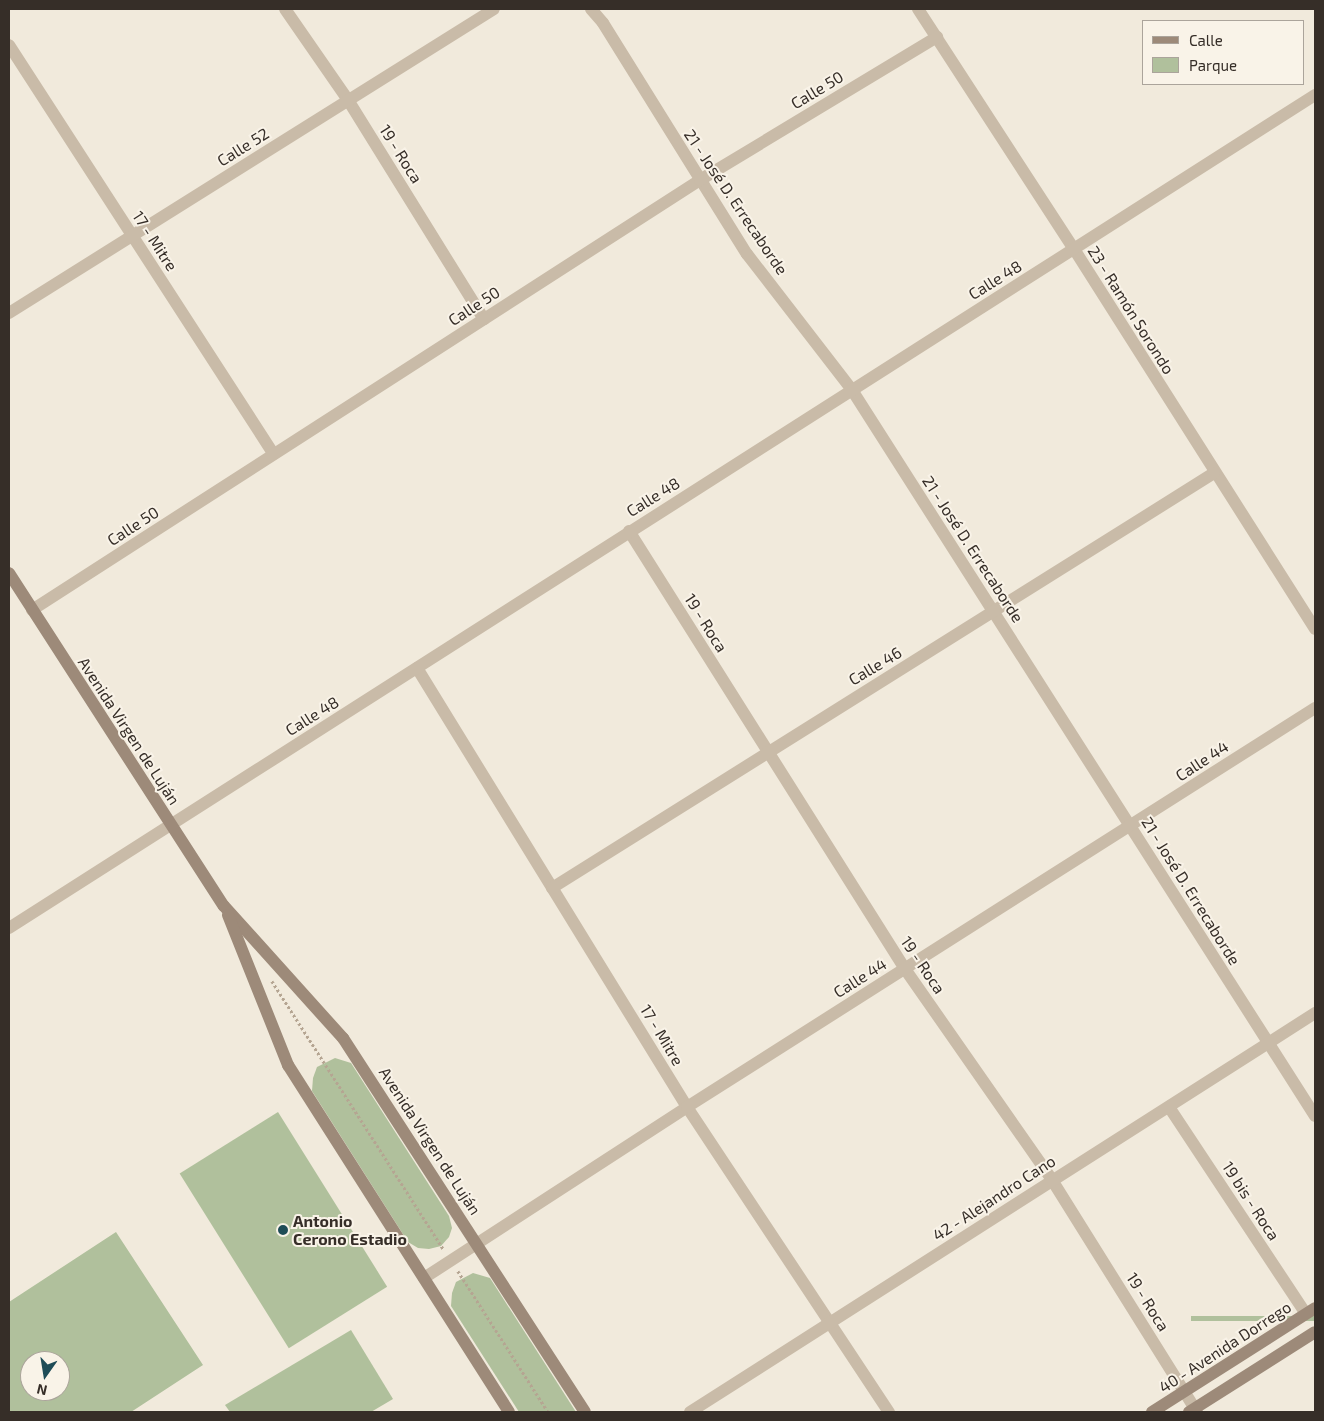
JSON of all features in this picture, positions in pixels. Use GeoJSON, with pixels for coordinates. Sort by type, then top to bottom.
{"type":"FeatureCollection","features":[{"type":"Feature","properties":{"kind":"street","name":"19 - Roca"},"geometry":{"type":"LineString","coordinates":[[286,9],[348,100],[484,319]]}},
{"type":"Feature","properties":{"kind":"street","name":"Calle 52"},"geometry":{"type":"LineString","coordinates":[[9,313],[494,9]]}},
{"type":"Feature","properties":{"kind":"street","name":"21 - José D. Errecaborde"},"geometry":{"type":"LineString","coordinates":[[591,9],[603,23],[747,254],[852,390],[1315,1116]]}},
{"type":"Feature","properties":{"kind":"street","name":"23 - Ramón Sorondo"},"geometry":{"type":"LineString","coordinates":[[918,9],[1074,249],[1315,629]]}},
{"type":"Feature","properties":{"kind":"street","name":"Calle 50"},"geometry":{"type":"LineString","coordinates":[[32,610],[700,180],[937,37]]}},
{"type":"Feature","properties":{"kind":"street","name":"17 - Mitre"},"geometry":{"type":"LineString","coordinates":[[9,45],[274,454]]}},
{"type":"Feature","properties":{"kind":"street","name":"Calle 48"},"geometry":{"type":"LineString","coordinates":[[9,928],[418,668],[629,531],[1315,96]]}},
{"type":"Feature","properties":{"kind":"street","name":"Calle 46"},"geometry":{"type":"LineString","coordinates":[[552,888],[767,751],[994,612],[1214,472]]}},
{"type":"Feature","properties":{"kind":"street","name":"19 - Roca"},"geometry":{"type":"LineString","coordinates":[[629,531],[904,969],[1052,1180],[1185,1392],[1194,1411]]}},
{"type":"Feature","properties":{"kind":"street","name":"Avenida Virgen de Luján"},"geometry":{"type":"LineString","coordinates":[[9,573],[224,906],[344,1038],[585,1412]]}},
{"type":"Feature","properties":{"kind":"street","name":"17 - Mitre"},"geometry":{"type":"LineString","coordinates":[[418,668],[687,1107],[888,1412]]}},
{"type":"Feature","properties":{"kind":"street","name":"Calle 44"},"geometry":{"type":"LineString","coordinates":[[424,1278],[687,1107],[1315,708]]}},
{"type":"Feature","properties":{"kind":"street","name":"Avenida Virgen de Luján"},"geometry":{"type":"LineString","coordinates":[[224,906],[288,1065],[509,1412]]}},
{"type":"Feature","properties":{"kind":"street","name":"42 - Alejandro Cano"},"geometry":{"type":"LineString","coordinates":[[690,1412],[1315,1013]]}},
{"type":"Feature","properties":{"kind":"street","name":"19 bis - Roca"},"geometry":{"type":"LineString","coordinates":[[1169,1107],[1311,1311]]}},
{"type":"Feature","properties":{"kind":"street","name":"40 - Avenida Dorrego"},"geometry":{"type":"LineString","coordinates":[[1152,1412],[1311,1311]]}},
{"type":"Feature","properties":{"kind":"street"},"geometry":{"type":"LineString","coordinates":[[1194,1411],[1315,1332]]}},
{"type":"Feature","properties":{"kind":"path"},"geometry":{"type":"LineString","coordinates":[[270,979],[548,1412]]}},
{"type":"Feature","properties":{"kind":"green space"},"geometry":{"type":"Polygon","coordinates":[[[335,1058],[351,1063],[449,1216],[452,1228],[449,1237],[441,1246],[429,1249],[418,1248],[408,1242],[312,1091],[313,1078],[317,1067],[335,1058]]]}},
{"type":"Feature","properties":{"kind":"green space","name":"Antonio Cerono Estadio"},"geometry":{"type":"Polygon","coordinates":[[[278,1112],[387,1287],[289,1348],[180,1173],[278,1112]]]}},
{"type":"Feature","properties":{"kind":"green space"},"geometry":{"type":"Polygon","coordinates":[[[116,1232],[203,1365],[131,1412],[9,1412],[9,1302],[116,1232]]]}},
{"type":"Feature","properties":{"kind":"green space"},"geometry":{"type":"Polygon","coordinates":[[[473,1273],[490,1278],[576,1412],[519,1412],[451,1306],[452,1293],[456,1282],[473,1273]]]}},
{"type":"Feature","properties":{"kind":"green space"},"geometry":{"type":"Polygon","coordinates":[[[1191,1316],[1315,1316],[1315,1321],[1191,1321],[1191,1316]]]}},
{"type":"Feature","properties":{"kind":"green space"},"geometry":{"type":"Polygon","coordinates":[[[351,1330],[393,1399],[371,1412],[230,1412],[225,1405],[351,1330]]]}},
{"type":"Feature","properties":{"kind":"place","name":"Antonio Cerono Estadio"},"geometry":{"type":"Point","coordinates":[283,1230]}}]}
